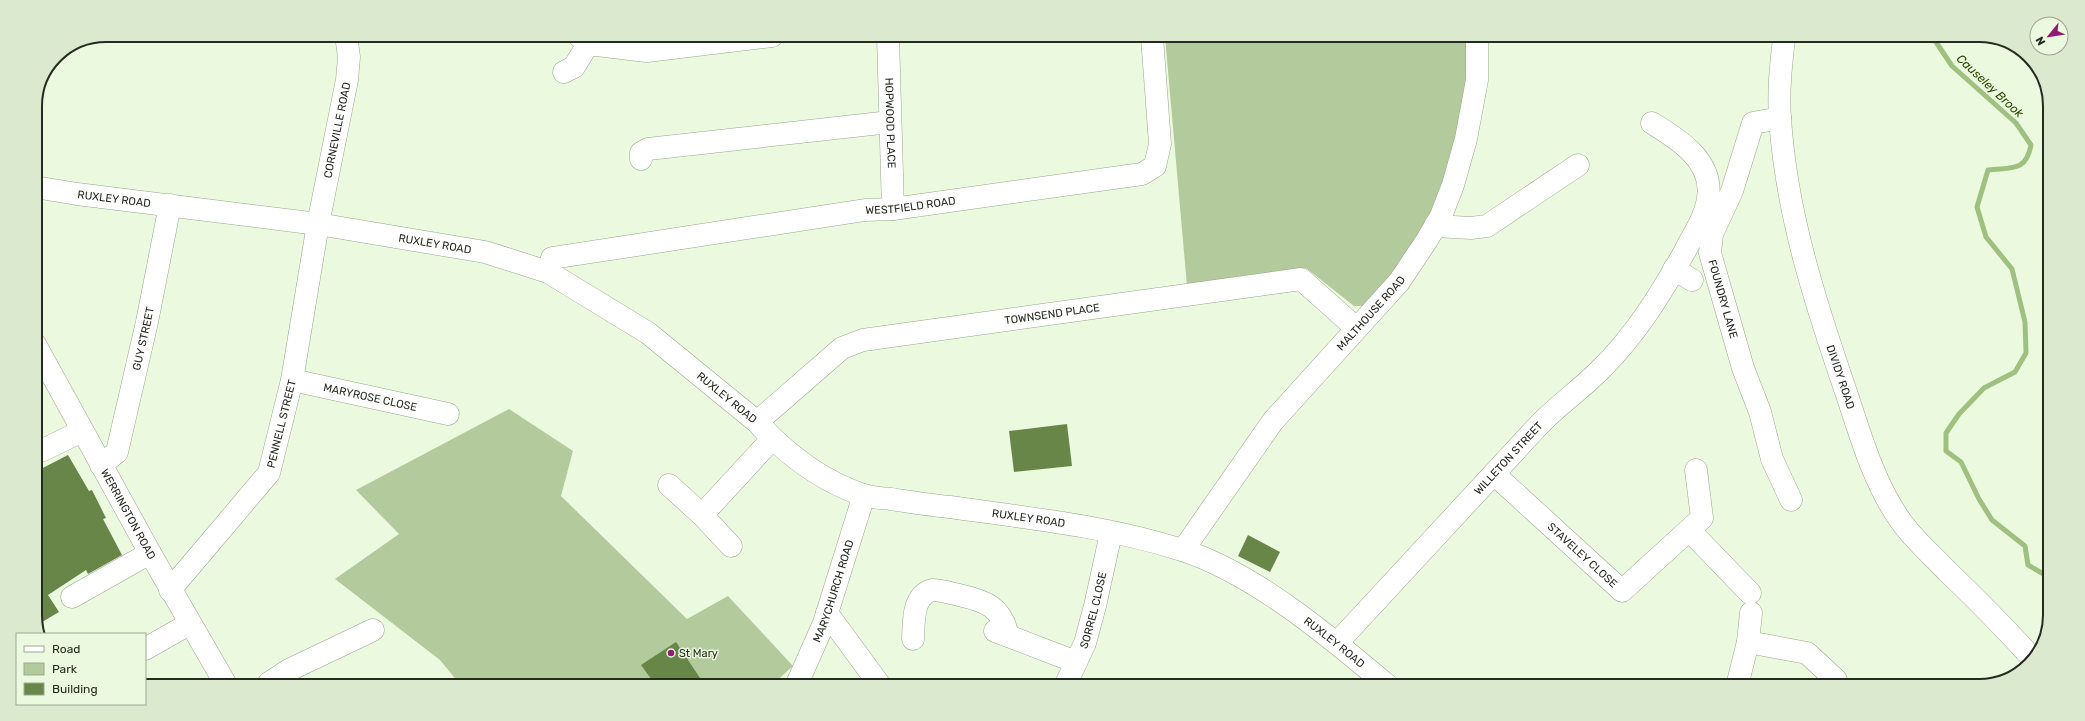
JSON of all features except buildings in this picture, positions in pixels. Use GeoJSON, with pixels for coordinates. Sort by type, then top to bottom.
{"type":"FeatureCollection","features":[{"type":"Feature","properties":{"kind":"main road","name":"CORNEVILLE ROAD"},"geometry":{"type":"LineString","coordinates":[[318,224],[347,80],[349,57],[347,42]]}},
{"type":"Feature","properties":{"kind":"main road"},"geometry":{"type":"LineString","coordinates":[[564,72],[574,67],[583,42]]}},
{"type":"Feature","properties":{"kind":"main road"},"geometry":{"type":"LineString","coordinates":[[596,42],[648,51],[722,42]]}},
{"type":"Feature","properties":{"kind":"main road","name":"HOPWOOD PLACE"},"geometry":{"type":"LineString","coordinates":[[888,42],[893,209]]}},
{"type":"Feature","properties":{"kind":"main road","name":"WESTFIELD ROAD"},"geometry":{"type":"LineString","coordinates":[[548,272],[552,258],[865,210],[893,209],[1142,174],[1155,166],[1160,144],[1152,42]]}},
{"type":"Feature","properties":{"kind":"main road","name":"MALTHOUSE ROAD"},"geometry":{"type":"LineString","coordinates":[[1183,550],[1273,421],[1399,282],[1435,226],[1453,185],[1466,139],[1477,80],[1477,42]]}},
{"type":"Feature","properties":{"kind":"main road","name":"DIVIDY ROAD"},"geometry":{"type":"LineString","coordinates":[[1784,42],[1780,79],[1780,118],[1786,177],[1797,234],[1843,384],[1868,457],[1886,497],[1900,520],[1917,541],[2029,655]]}},
{"type":"Feature","properties":{"kind":"main road","name":"FOUNDRY LANE"},"geometry":{"type":"LineString","coordinates":[[1780,118],[1753,123],[1732,191],[1712,234],[1710,253],[1743,368],[1760,412],[1772,459],[1791,500]]}},
{"type":"Feature","properties":{"kind":"main road"},"geometry":{"type":"LineString","coordinates":[[641,159],[641,153],[648,149],[890,122]]}},
{"type":"Feature","properties":{"kind":"main road","name":"WILLETON STREET"},"geometry":{"type":"LineString","coordinates":[[1337,643],[1540,424],[1601,370],[1637,328],[1663,291],[1683,275],[1708,197],[1705,173],[1698,160],[1675,128],[1652,123]]}},
{"type":"Feature","properties":{"kind":"main road"},"geometry":{"type":"LineString","coordinates":[[1435,226],[1465,228],[1487,226],[1578,165]]}},
{"type":"Feature","properties":{"kind":"main road","name":"RUXLEY ROAD"},"geometry":{"type":"LineString","coordinates":[[42,188],[77,194],[318,224],[485,252],[548,272],[648,333],[757,422],[772,439],[818,475],[864,495],[1055,522],[1112,533],[1183,550],[1258,587],[1337,643],[1381,679]]}},
{"type":"Feature","properties":{"kind":"main road","name":"GUY STREET"},"geometry":{"type":"LineString","coordinates":[[101,464],[117,452],[147,322],[170,205]]}},
{"type":"Feature","properties":{"kind":"main road","name":"PENNELL STREET"},"geometry":{"type":"LineString","coordinates":[[170,590],[269,473],[292,380],[318,224]]}},
{"type":"Feature","properties":{"kind":"main road","name":"TOWNSEND PLACE"},"geometry":{"type":"LineString","coordinates":[[757,422],[842,348],[863,340],[1301,279],[1356,328]]}},
{"type":"Feature","properties":{"kind":"main road","name":"WERRINGTON ROAD"},"geometry":{"type":"LineString","coordinates":[[42,357],[189,624],[223,679]]}},
{"type":"Feature","properties":{"kind":"main road","name":"MARYROSE CLOSE"},"geometry":{"type":"LineString","coordinates":[[292,380],[448,414]]}},
{"type":"Feature","properties":{"kind":"main road"},"geometry":{"type":"LineString","coordinates":[[42,450],[82,431]]}},
{"type":"Feature","properties":{"kind":"main road"},"geometry":{"type":"LineString","coordinates":[[702,515],[772,439]]}},
{"type":"Feature","properties":{"kind":"main road"},"geometry":{"type":"LineString","coordinates":[[1696,470],[1702,518],[1689,530],[1750,603],[1748,642],[1739,679]]}},
{"type":"Feature","properties":{"kind":"main road","name":"STAVELEY CLOSE"},"geometry":{"type":"LineString","coordinates":[[1494,474],[1622,591],[1689,530]]}},
{"type":"Feature","properties":{"kind":"main road"},"geometry":{"type":"LineString","coordinates":[[669,485],[702,515],[731,546]]}},
{"type":"Feature","properties":{"kind":"main road","name":"MARYCHURCH ROAD"},"geometry":{"type":"LineString","coordinates":[[799,679],[827,613],[864,495]]}},
{"type":"Feature","properties":{"kind":"main road","name":"SORREL CLOSE"},"geometry":{"type":"LineString","coordinates":[[1068,679],[1085,643],[1112,533]]}},
{"type":"Feature","properties":{"kind":"main road"},"geometry":{"type":"LineString","coordinates":[[72,597],[150,553]]}},
{"type":"Feature","properties":{"kind":"main road"},"geometry":{"type":"LineString","coordinates":[[913,639],[916,607],[923,594],[932,590],[985,602],[998,613],[1006,627],[1001,634],[1076,662]]}},
{"type":"Feature","properties":{"kind":"main road"},"geometry":{"type":"LineString","coordinates":[[827,613],[875,679]]}},
{"type":"Feature","properties":{"kind":"main road"},"geometry":{"type":"LineString","coordinates":[[146,648],[189,624]]}},
{"type":"Feature","properties":{"kind":"main road"},"geometry":{"type":"LineString","coordinates":[[275,679],[290,670],[373,630]]}},
{"type":"Feature","properties":{"kind":"main road"},"geometry":{"type":"LineString","coordinates":[[1748,642],[1807,653],[1835,679]]}},
{"type":"Feature","properties":{"kind":"green space"},"geometry":{"type":"Polygon","coordinates":[[[1165,42],[1469,42],[1467,77],[1461,118],[1451,159],[1439,196],[1416,241],[1396,268],[1363,306],[1354,306],[1306,268],[1187,286],[1165,42]]]}},
{"type":"Feature","properties":{"kind":"green space"},"geometry":{"type":"Polygon","coordinates":[[[509,409],[573,451],[561,496],[687,619],[728,596],[793,666],[779,679],[456,679],[440,660],[335,579],[399,534],[356,490],[509,409]]]}},
{"type":"Feature","properties":{"kind":"waterway","name":"Causeley Brook"},"geometry":{"type":"LineString","coordinates":[[1936,42],[1952,66],[2016,123],[2031,145],[2029,154],[2022,164],[2011,168],[1988,170],[1977,207],[1986,237],[2012,269],[2025,322],[2026,353],[2015,372],[1984,388],[1959,414],[1946,433],[1946,451],[1961,462],[1979,499],[1992,520],[2025,546],[2028,565],[2043,574]]}},
{"type":"Feature","properties":{"kind":"place","name":"St Mary"},"geometry":{"type":"Point","coordinates":[671,653]}}]}
